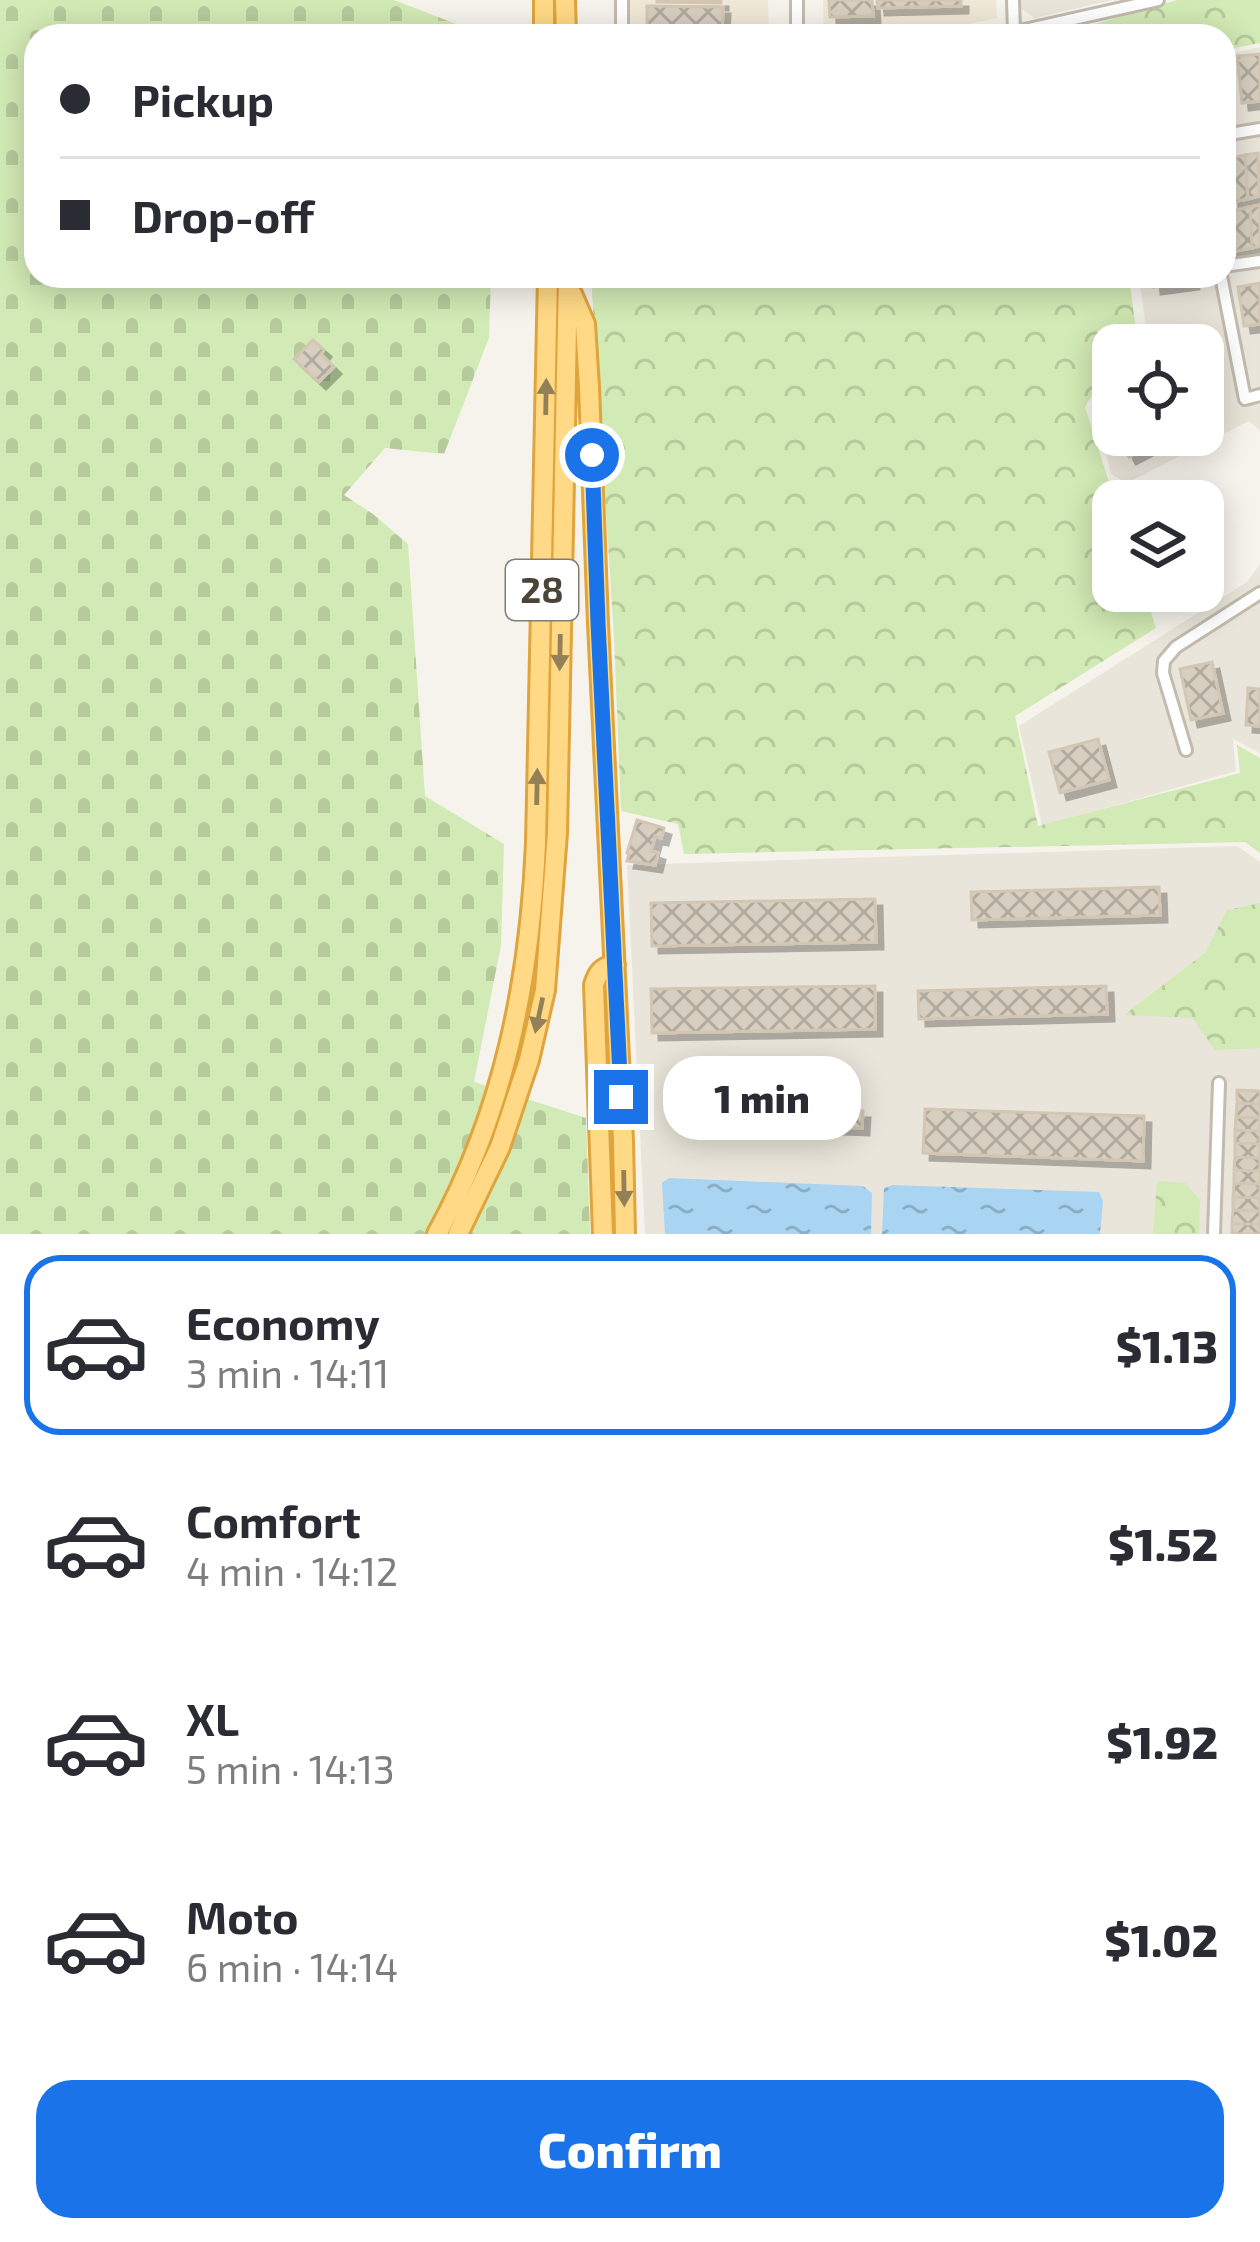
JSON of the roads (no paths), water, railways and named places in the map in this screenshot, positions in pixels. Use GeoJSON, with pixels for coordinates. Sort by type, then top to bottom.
{"type":"FeatureCollection","features":[{"type":"Feature","properties":{"kind":"highway","name":"28"},"geometry":{"type":"LineString","coordinates":[[458,1234],[500,1147],[529,1060],[545,990],[548,288]]}},
{"type":"Feature","properties":{"kind":"highway","name":"28"},"geometry":{"type":"LineString","coordinates":[[437,1234],[484,1132],[512,1042],[543,901],[568,288]]}},
{"type":"Feature","properties":{"kind":"highway"},"geometry":{"type":"LineString","coordinates":[[571,288],[585,324],[625,1234]]}},
{"type":"Feature","properties":{"kind":"highway"},"geometry":{"type":"LineString","coordinates":[[603,1234],[594,985],[604,967],[615,965]]}},
{"type":"Feature","properties":{"kind":"street"},"geometry":{"type":"LineString","coordinates":[[1050,24],[1158,0]]}},
{"type":"Feature","properties":{"kind":"street"},"geometry":{"type":"LineString","coordinates":[[1223,288],[1245,399],[1260,395]]}},
{"type":"Feature","properties":{"kind":"street"},"geometry":{"type":"LineString","coordinates":[[1186,750],[1163,673],[1164,661],[1176,647],[1260,592]]}},
{"type":"Feature","properties":{"kind":"street"},"geometry":{"type":"LineString","coordinates":[[1214,1234],[1219,1083]]}},
{"type":"Feature","properties":{"kind":"water"},"geometry":{"type":"Polygon","coordinates":[[[669,1178],[863,1186],[872,1193],[871,1234],[665,1234],[662,1183],[669,1178]]]}},
{"type":"Feature","properties":{"kind":"water"},"geometry":{"type":"Polygon","coordinates":[[[884,1188],[1099,1192],[1103,1201],[1100,1234],[882,1234],[884,1188]]]}}]}
